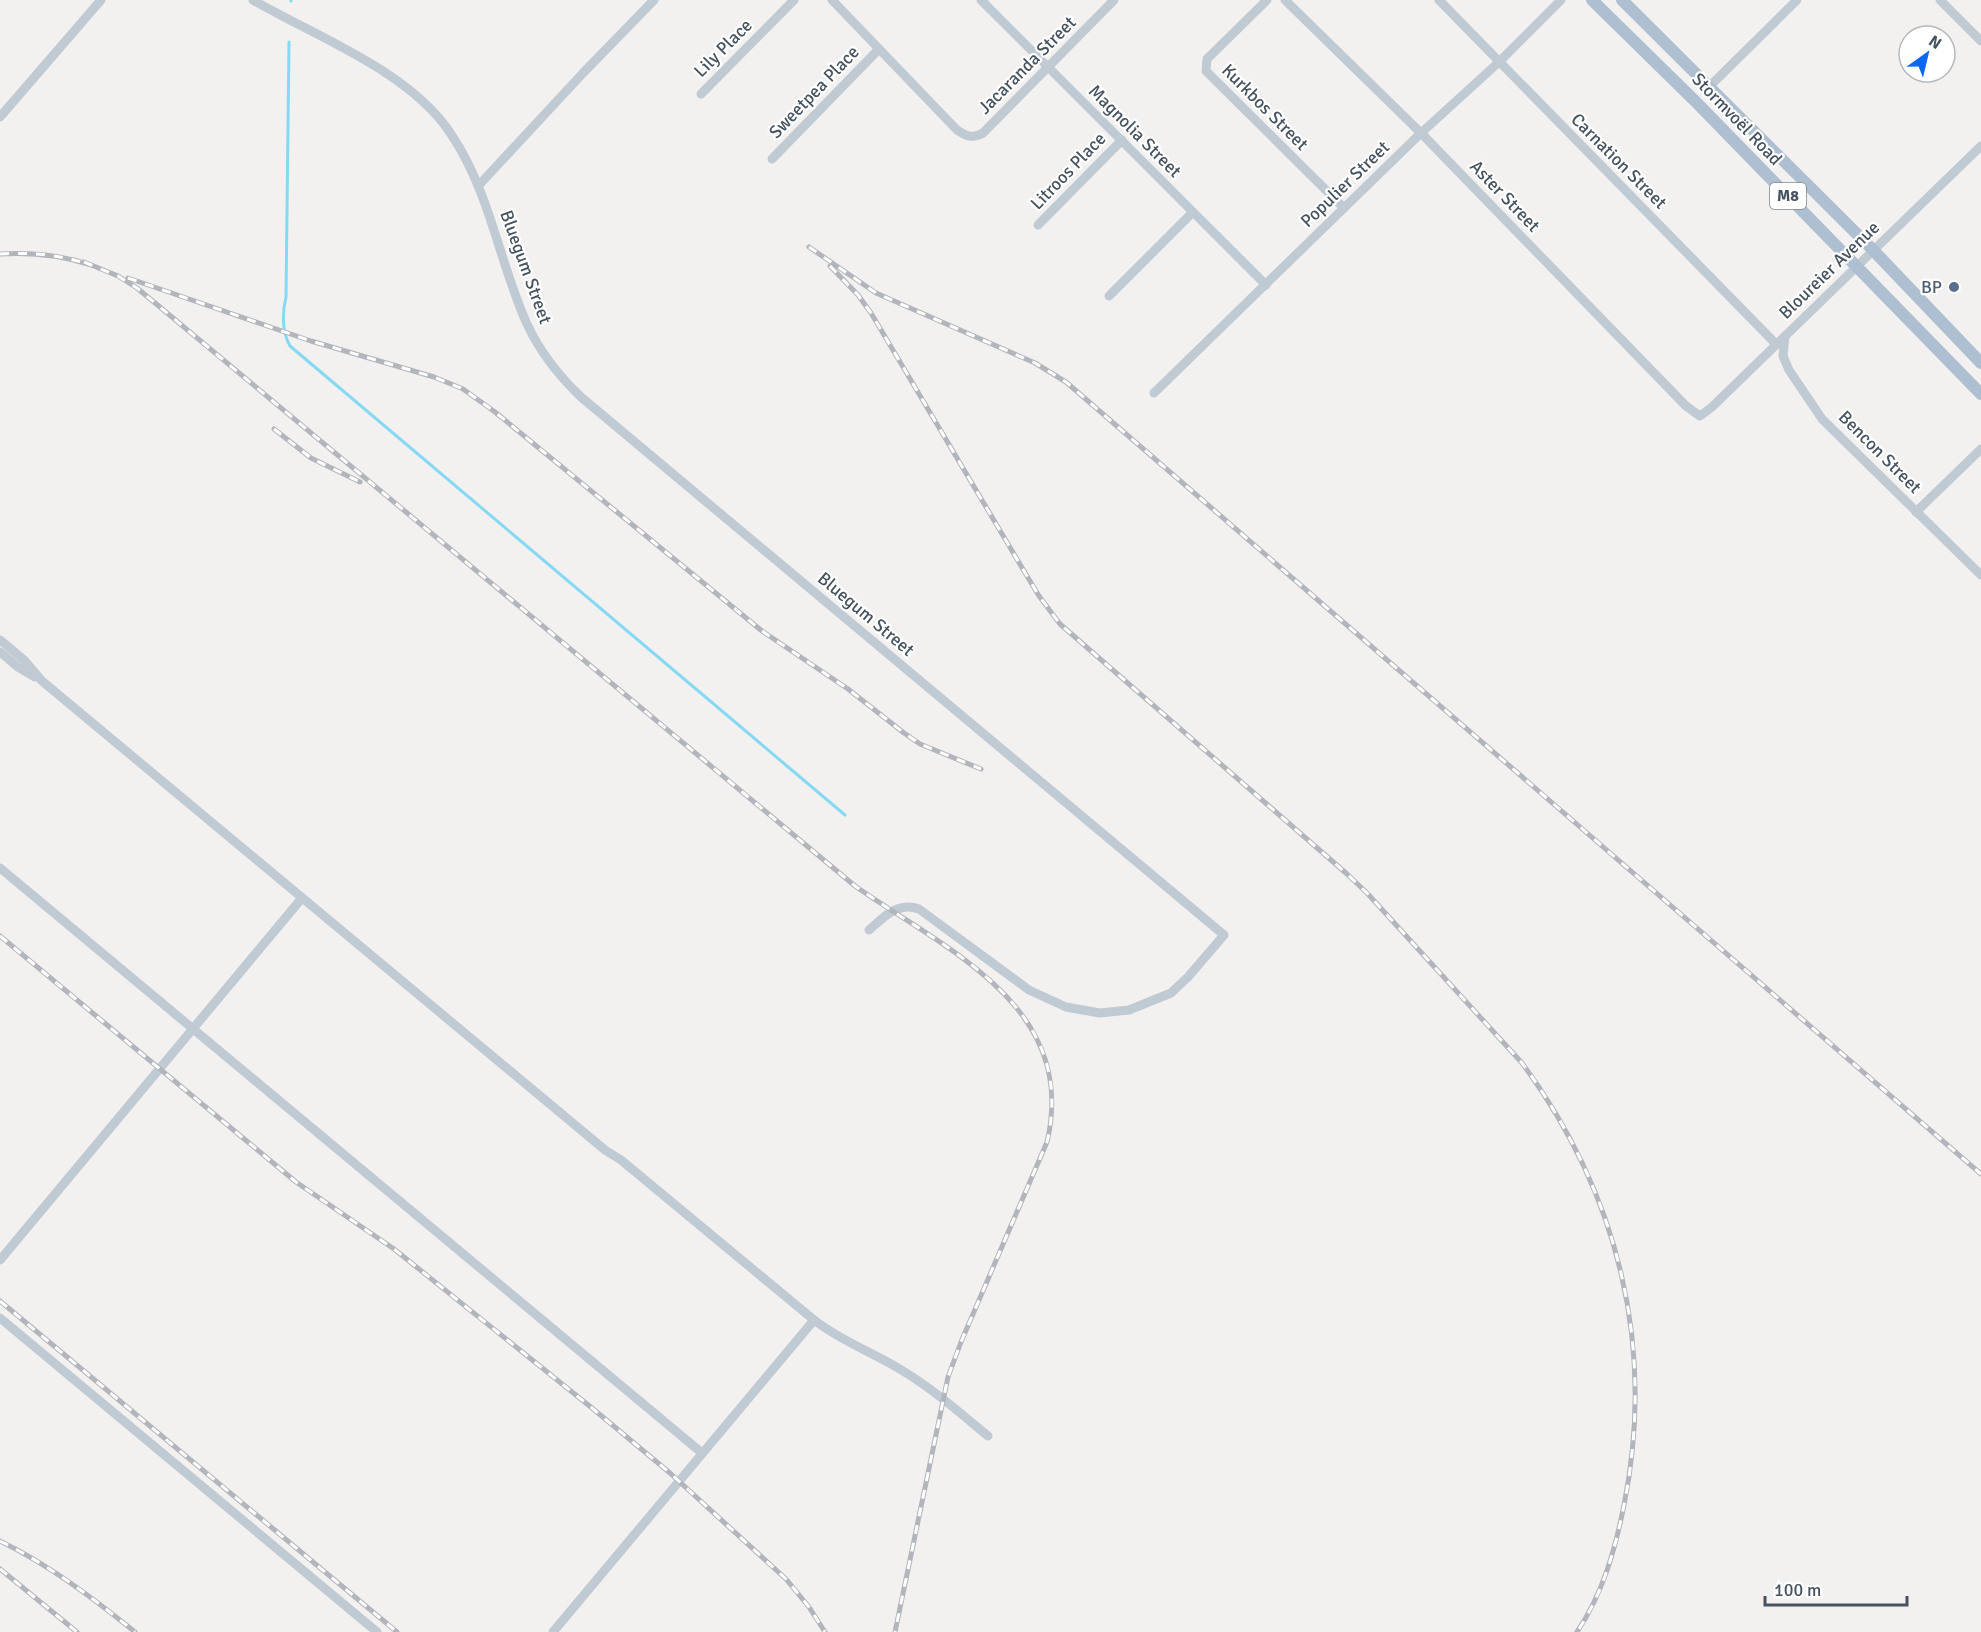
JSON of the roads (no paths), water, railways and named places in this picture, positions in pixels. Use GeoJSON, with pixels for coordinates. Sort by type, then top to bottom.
{"type":"FeatureCollection","features":[{"type":"Feature","properties":{"kind":"main road","name":"Stormvoël Road"},"geometry":{"type":"LineString","coordinates":[[1592,0],[1696,102],[1981,394]]}},
{"type":"Feature","properties":{"kind":"main road","name":"Stormvoël Road"},"geometry":{"type":"LineString","coordinates":[[1622,0],[1873,250],[1981,363]]}},
{"type":"Feature","properties":{"kind":"street"},"geometry":{"type":"LineString","coordinates":[[0,117],[101,0]]}},
{"type":"Feature","properties":{"kind":"street"},"geometry":{"type":"LineString","coordinates":[[253,0],[381,70],[417,95],[451,133],[479,185],[654,0]]}},
{"type":"Feature","properties":{"kind":"street","name":"Lily Place"},"geometry":{"type":"LineString","coordinates":[[701,94],[794,0]]}},
{"type":"Feature","properties":{"kind":"street","name":"Jacaranda Street"},"geometry":{"type":"LineString","coordinates":[[832,0],[957,129],[970,137],[983,133],[1114,0]]}},
{"type":"Feature","properties":{"kind":"street","name":"Magnolia Street"},"geometry":{"type":"LineString","coordinates":[[981,0],[1266,285]]}},
{"type":"Feature","properties":{"kind":"street","name":"Kurkbos Street"},"geometry":{"type":"LineString","coordinates":[[1267,0],[1207,59],[1206,71],[1344,208]]}},
{"type":"Feature","properties":{"kind":"street","name":"Aster Street"},"geometry":{"type":"LineString","coordinates":[[1285,0],[1421,133],[1686,406],[1700,416]]}},
{"type":"Feature","properties":{"kind":"street","name":"Carnation Street"},"geometry":{"type":"LineString","coordinates":[[1439,0],[1776,344]]}},
{"type":"Feature","properties":{"kind":"street","name":"Populier Street"},"geometry":{"type":"LineString","coordinates":[[1154,393],[1561,0]]}},
{"type":"Feature","properties":{"kind":"street"},"geometry":{"type":"LineString","coordinates":[[1710,86],[1797,0]]}},
{"type":"Feature","properties":{"kind":"street"},"geometry":{"type":"LineString","coordinates":[[1940,0],[1981,41]]}},
{"type":"Feature","properties":{"kind":"street","name":"Sweetpea Place"},"geometry":{"type":"LineString","coordinates":[[772,159],[879,49]]}},
{"type":"Feature","properties":{"kind":"street","name":"Litroos Place"},"geometry":{"type":"LineString","coordinates":[[1038,225],[1122,140]]}},
{"type":"Feature","properties":{"kind":"street","name":"Bloureier Avenue"},"geometry":{"type":"LineString","coordinates":[[1700,416],[1712,407],[1981,146]]}},
{"type":"Feature","properties":{"kind":"street","name":"Bluegum Street"},"geometry":{"type":"LineString","coordinates":[[479,185],[527,322],[537,342],[564,381],[1224,935],[1171,993],[1129,1010],[1100,1013],[1066,1007],[1029,990],[928,914],[913,907],[894,910],[869,930]]}},
{"type":"Feature","properties":{"kind":"street"},"geometry":{"type":"LineString","coordinates":[[1109,296],[1192,213]]}},
{"type":"Feature","properties":{"kind":"street","name":"Bencon Street"},"geometry":{"type":"LineString","coordinates":[[1785,336],[1783,356],[1789,370],[1819,414],[1981,575]]}},
{"type":"Feature","properties":{"kind":"street"},"geometry":{"type":"LineString","coordinates":[[1916,512],[1981,449]]}},
{"type":"Feature","properties":{"kind":"street"},"geometry":{"type":"LineString","coordinates":[[0,640],[21,664]]}},
{"type":"Feature","properties":{"kind":"street"},"geometry":{"type":"LineString","coordinates":[[0,652],[21,664],[42,681],[814,1320],[835,1335],[921,1382],[988,1436]]}},
{"type":"Feature","properties":{"kind":"street"},"geometry":{"type":"LineString","coordinates":[[0,868],[702,1453]]}},
{"type":"Feature","properties":{"kind":"street"},"geometry":{"type":"LineString","coordinates":[[0,1260],[302,898]]}},
{"type":"Feature","properties":{"kind":"street"},"geometry":{"type":"LineString","coordinates":[[0,1318],[377,1632]]}},
{"type":"Feature","properties":{"kind":"street"},"geometry":{"type":"LineString","coordinates":[[553,1632],[814,1320]]}},
{"type":"Feature","properties":{"kind":"waterway"},"geometry":{"type":"LineString","coordinates":[[289,42],[286,297],[283,316],[285,335],[290,346],[845,815]]}},
{"type":"Feature","properties":{"kind":"railway"},"geometry":{"type":"LineString","coordinates":[[809,247],[876,293],[1035,363],[1066,382],[1981,1174]]}},
{"type":"Feature","properties":{"kind":"railway"},"geometry":{"type":"LineString","coordinates":[[0,254],[46,255],[91,265]]}},
{"type":"Feature","properties":{"kind":"railway"},"geometry":{"type":"LineString","coordinates":[[84,262],[118,276],[137,288],[855,886],[964,959],[997,987],[1024,1018],[1043,1054],[1052,1095],[1047,1142],[948,1377],[895,1632]]}},
{"type":"Feature","properties":{"kind":"railway"},"geometry":{"type":"LineString","coordinates":[[830,266],[858,295],[871,313],[1039,596],[1060,624],[1367,893],[1522,1063],[1555,1113],[1583,1165],[1605,1218],[1621,1273],[1631,1330],[1635,1387],[1633,1446],[1620,1522],[1601,1587],[1577,1632]]}},
{"type":"Feature","properties":{"kind":"railway"},"geometry":{"type":"LineString","coordinates":[[128,278],[311,341],[434,377],[463,389],[495,412],[762,631],[848,689],[920,744],[981,769]]}},
{"type":"Feature","properties":{"kind":"railway"},"geometry":{"type":"LineString","coordinates":[[274,429],[311,458],[360,482]]}},
{"type":"Feature","properties":{"kind":"railway"},"geometry":{"type":"LineString","coordinates":[[0,936],[296,1182],[394,1249],[670,1473],[786,1579],[809,1607],[825,1632]]}},
{"type":"Feature","properties":{"kind":"railway"},"geometry":{"type":"LineString","coordinates":[[0,1301],[397,1632]]}},
{"type":"Feature","properties":{"kind":"railway"},"geometry":{"type":"LineString","coordinates":[[0,1541],[70,1583],[135,1632]]}},
{"type":"Feature","properties":{"kind":"railway"},"geometry":{"type":"LineString","coordinates":[[0,1569],[77,1632]]}},
{"type":"Feature","properties":{"kind":"place","name":"BP"},"geometry":{"type":"Point","coordinates":[1954,287]}}]}
